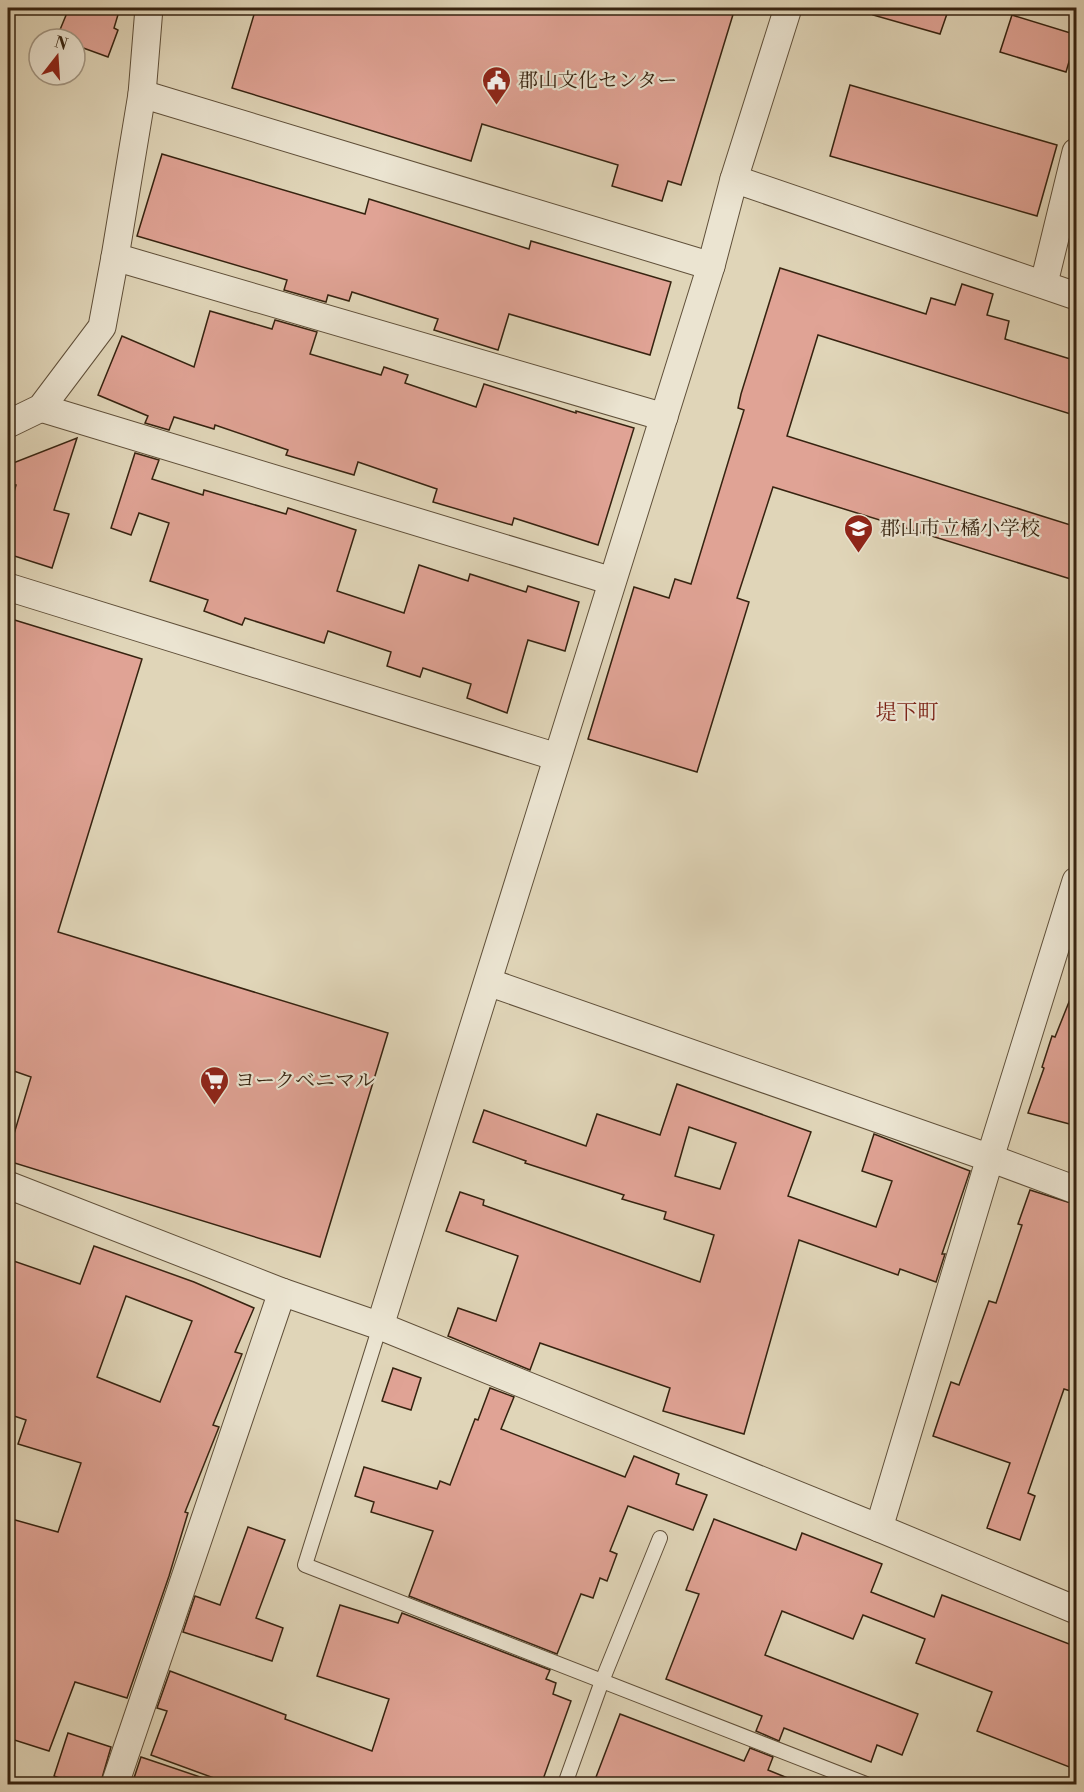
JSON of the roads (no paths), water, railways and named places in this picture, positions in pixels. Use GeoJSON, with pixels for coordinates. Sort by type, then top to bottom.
{"type":"FeatureCollection","features":[{"type":"Feature","properties":{"kind":"street"},"geometry":{"type":"LineString","coordinates":[[8,424],[41,408],[102,327],[116,257],[142,94],[149,8]]}},
{"type":"Feature","properties":{"kind":"street"},"geometry":{"type":"LineString","coordinates":[[380,1326],[711,266],[734,179],[788,8]]}},
{"type":"Feature","properties":{"kind":"street"},"geometry":{"type":"LineString","coordinates":[[142,94],[711,266]]}},
{"type":"Feature","properties":{"kind":"street"},"geometry":{"type":"LineString","coordinates":[[1044,283],[1077,152]]}},
{"type":"Feature","properties":{"kind":"street"},"geometry":{"type":"LineString","coordinates":[[734,179],[1077,296]]}},
{"type":"Feature","properties":{"kind":"street"},"geometry":{"type":"LineString","coordinates":[[116,257],[664,417]]}},
{"type":"Feature","properties":{"kind":"street"},"geometry":{"type":"LineString","coordinates":[[41,408],[612,581]]}},
{"type":"Feature","properties":{"kind":"street"},"geometry":{"type":"LineString","coordinates":[[8,587],[557,757]]}},
{"type":"Feature","properties":{"kind":"street"},"geometry":{"type":"LineString","coordinates":[[879,1528],[990,1158],[1077,881]]}},
{"type":"Feature","properties":{"kind":"street"},"geometry":{"type":"LineString","coordinates":[[488,982],[1077,1190]]}},
{"type":"Feature","properties":{"kind":"street"},"geometry":{"type":"LineString","coordinates":[[8,1185],[282,1292],[380,1326],[1077,1610]]}},
{"type":"Feature","properties":{"kind":"street"},"geometry":{"type":"LineString","coordinates":[[115,1785],[282,1292]]}},
{"type":"Feature","properties":{"kind":"lane"},"geometry":{"type":"LineString","coordinates":[[380,1326],[305,1565],[866,1785]]}},
{"type":"Feature","properties":{"kind":"lane"},"geometry":{"type":"LineString","coordinates":[[565,1785],[602,1681],[660,1538]]}},
{"type":"Feature","properties":{"kind":"place","name":"郡山文化センター"},"geometry":{"type":"Point","coordinates":[497,106]}},
{"type":"Feature","properties":{"kind":"place","name":"郡山市立橘小学校"},"geometry":{"type":"Point","coordinates":[859,554]}},
{"type":"Feature","properties":{"kind":"place","name":"ヨークベニマル"},"geometry":{"type":"Point","coordinates":[214,1106]}},
{"type":"Feature","properties":{"kind":"district","name":"堤下町"},"geometry":{"type":"Point","coordinates":[907,712]}}]}
